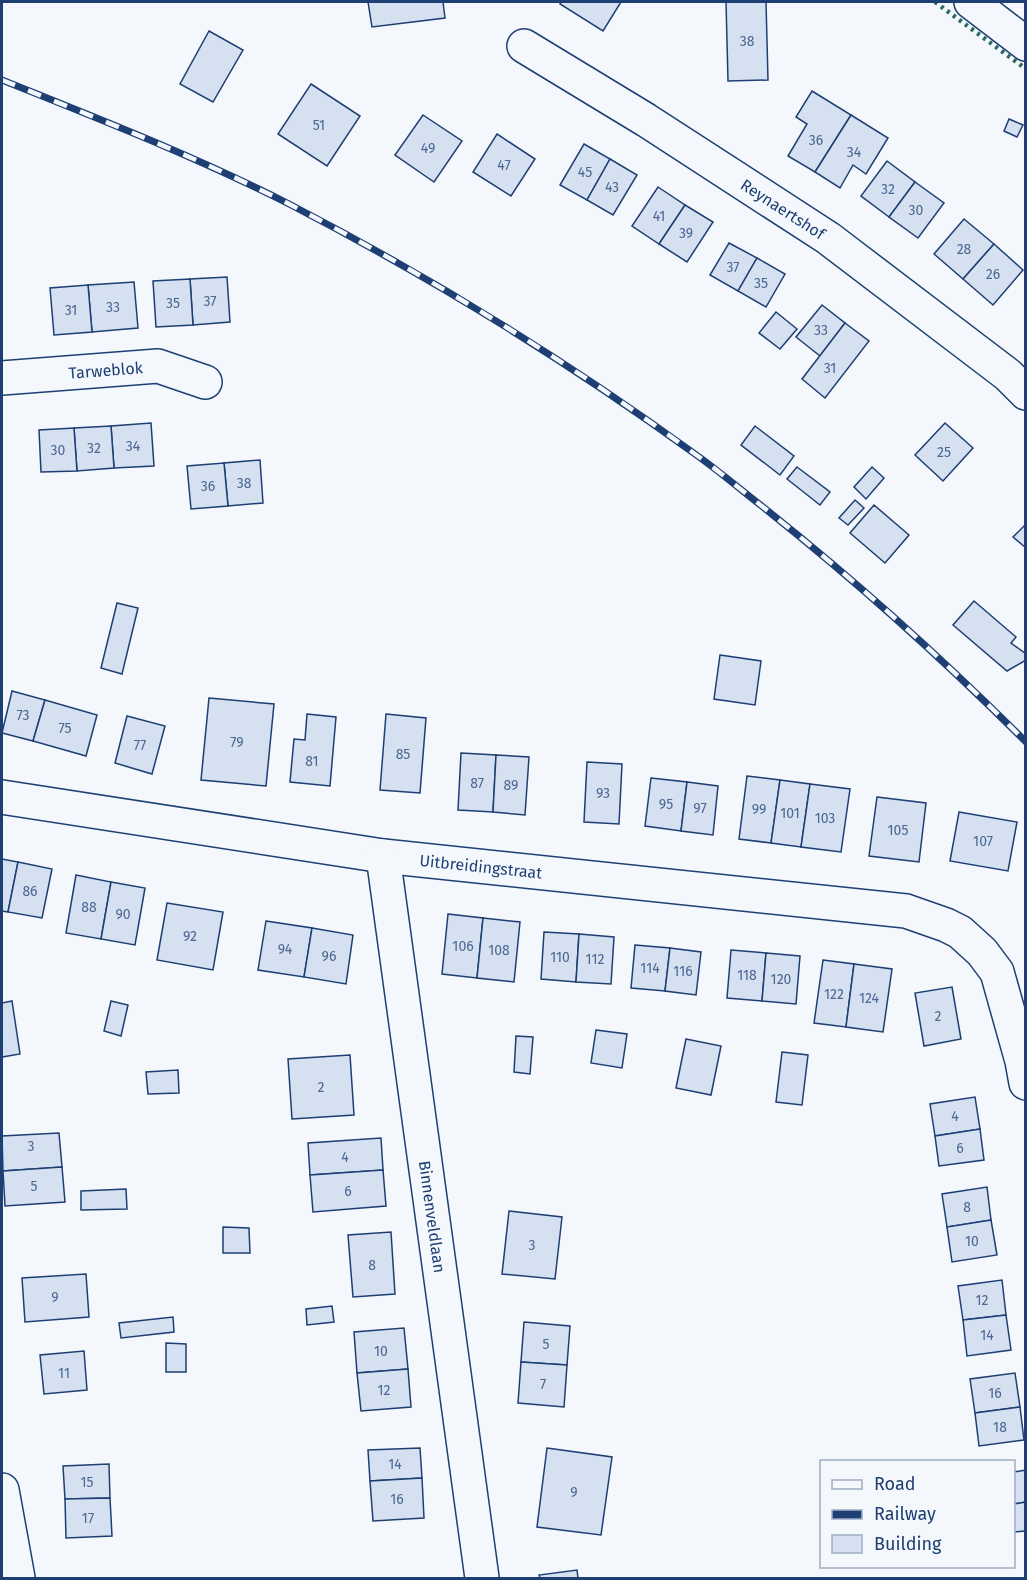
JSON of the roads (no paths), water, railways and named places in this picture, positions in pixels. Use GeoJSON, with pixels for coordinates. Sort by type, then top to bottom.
{"type":"FeatureCollection","features":[{"type":"Feature","properties":{"kind":"street"},"geometry":{"type":"LineString","coordinates":[[971,2],[1026,44]]}},
{"type":"Feature","properties":{"kind":"street","name":"Reynaertshof"},"geometry":{"type":"LineString","coordinates":[[524,46],[646,120],[828,238],[1008,375],[1026,393]]}},
{"type":"Feature","properties":{"kind":"street","name":"Tarweblok"},"geometry":{"type":"LineString","coordinates":[[2,378],[158,366],[205,382]]}},
{"type":"Feature","properties":{"kind":"street","name":"Uitbreidingstraat"},"geometry":{"type":"LineString","coordinates":[[2,796],[382,856],[906,911],[960,932],[982,952],[997,972],[1026,1083]]}},
{"type":"Feature","properties":{"kind":"street","name":"Binnenveldlaan"},"geometry":{"type":"LineString","coordinates":[[382,856],[482,1578]]}},
{"type":"Feature","properties":{"kind":"street"},"geometry":{"type":"LineString","coordinates":[[2,1490],[18,1578]]}},
{"type":"Feature","properties":{"kind":"railway"},"geometry":{"type":"LineString","coordinates":[[2,80],[256,187],[447,291],[598,386],[704,460],[832,563],[963,680],[1026,742]]}}]}
